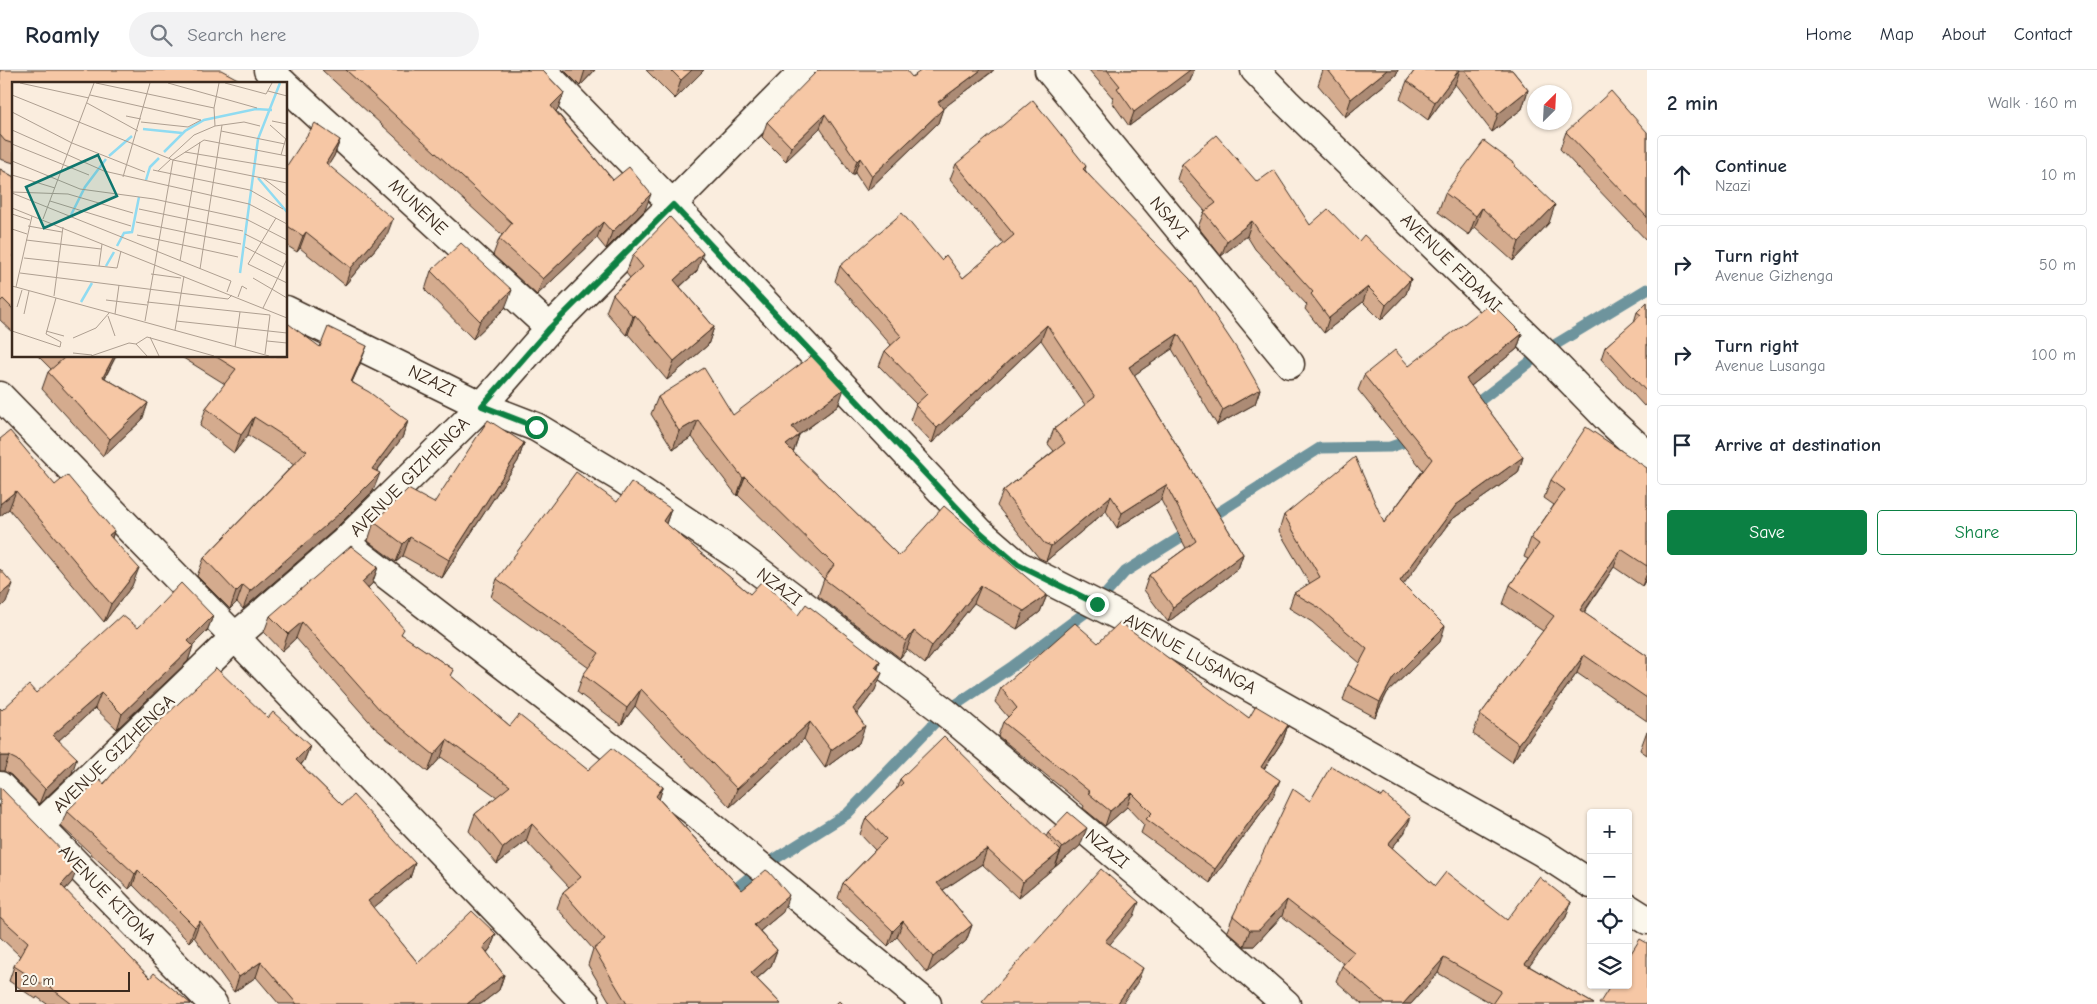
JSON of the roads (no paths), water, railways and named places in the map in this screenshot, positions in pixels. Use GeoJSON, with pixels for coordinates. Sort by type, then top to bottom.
{"type":"FeatureCollection","features":[{"type":"Feature","properties":{"kind":"street","name":"MUNENE"},"geometry":{"type":"LineString","coordinates":[[268,70],[282,82]]}},
{"type":"Feature","properties":{"kind":"street","name":"AVENUE LUSANGA"},"geometry":{"type":"LineString","coordinates":[[542,70],[673,205],[980,532],[1018,565],[1155,634],[1542,852],[1587,881]]}},
{"type":"Feature","properties":{"kind":"street","name":"AVENUE GIZHENGA"},"geometry":{"type":"LineString","coordinates":[[40,825],[235,637],[344,542],[482,406],[550,328],[805,70]]}},
{"type":"Feature","properties":{"kind":"street","name":"NSAYI"},"geometry":{"type":"LineString","coordinates":[[1049,70],[1290,364]]}},
{"type":"Feature","properties":{"kind":"street","name":"AVENUE FIDAMI"},"geometry":{"type":"LineString","coordinates":[[1255,70],[1543,352],[1610,421],[1647,455]]}},
{"type":"Feature","properties":{"kind":"street","name":"MUNENE"},"geometry":{"type":"LineString","coordinates":[[288,88],[550,328]]}},
{"type":"Feature","properties":{"kind":"street","name":"NZAZI"},"geometry":{"type":"LineString","coordinates":[[288,311],[482,406],[536,427],[621,478],[740,557],[945,712],[1179,909],[1286,1004]]}},
{"type":"Feature","properties":{"kind":"street"},"geometry":{"type":"LineString","coordinates":[[0,396],[235,637],[586,1004]]}},
{"type":"Feature","properties":{"kind":"street"},"geometry":{"type":"LineString","coordinates":[[344,542],[693,811],[927,1004]]}},
{"type":"Feature","properties":{"kind":"street","name":"AVENUE KITONA"},"geometry":{"type":"LineString","coordinates":[[0,786],[213,1004]]}},
{"type":"Feature","properties":{"kind":"street"},"geometry":{"type":"LineString","coordinates":[[1632,911],[1647,920]]}},
{"type":"Feature","properties":{"kind":"waterway"},"geometry":{"type":"LineString","coordinates":[[1469,409],[1543,352],[1647,289]]}},
{"type":"Feature","properties":{"kind":"waterway"},"geometry":{"type":"LineString","coordinates":[[1205,521],[1320,448],[1390,447],[1414,439]]}},
{"type":"Feature","properties":{"kind":"waterway"},"geometry":{"type":"LineString","coordinates":[[728,895],[762,867],[847,814],[945,712],[1013,666],[1097,604],[1125,572],[1192,530]]}}]}
